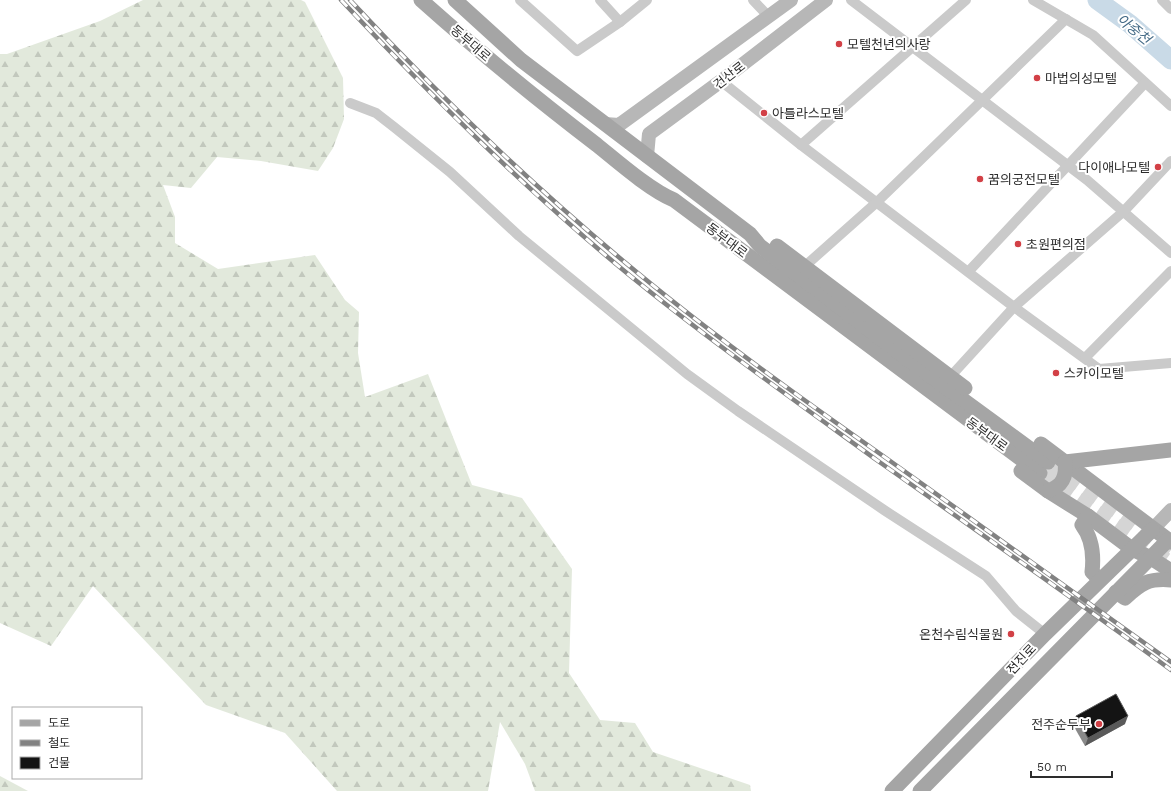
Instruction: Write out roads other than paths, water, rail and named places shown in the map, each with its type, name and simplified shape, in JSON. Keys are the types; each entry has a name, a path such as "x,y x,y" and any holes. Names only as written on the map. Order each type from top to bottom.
{"main road":[{"name":"동부대로","path":"422,0 474,47 540,101 663,196 674,200 1044,468 910,361 760,246 750,234 521,60 455,0"},
{"path":"663,196 670,207 1048,491 1088,516 1132,549 1151,558 1171,571"},
{"name":"동부대로","path":"750,234 765,238 805,266 950,377 1065,462 1152,530 1170,540"},
{"path":"1048,491 1056,488 1063,481 1066,473 1065,462 1171,450"},
{"path":"1088,516 1082,525 1089,535 1094,559 1092,572 1099,579"},
{"name":"전진로","path":"894,791 1099,579 1152,530"},
{"name":"전진로","path":"920,791 1116,592 1170,540"},
{"path":"1116,592 1125,598 1141,583 1159,579 1171,580"}],"street":[{"path":"520,0 577,51 620,22 647,0"},
{"path":"600,0 620,22"},
{"path":"754,0 769,17"},
{"name":"건산로","path":"605,124 620,125 791,0"},
{"name":"건산로","path":"647,156 649,134 721,81 826,0"},
{"path":"851,0 1068,165 1124,211 1171,253"},
{"path":"801,145 966,0"},
{"path":"1033,0 1093,35 1171,106"},
{"path":"1162,0 1171,9"},
{"path":"805,266 877,202 1066,19"},
{"path":"721,81 801,145 969,271 1014,308 1099,369 1171,363"},
{"path":"969,271 1145,83"},
{"path":"350,103 376,114 450,172 519,236 687,374 738,411 884,510 986,576 1016,611 1045,634"},
{"path":"950,377 1014,308 1124,211 1171,161"},
{"path":"1085,358 1171,271"},
{"path":"1152,530 1171,510"}],"waterway":[{"name":"아중천","path":"1097,0 1130,24 1171,60"}],"tunnel":[{"path":"1048,462 1171,550"},
{"path":"1040,473 1166,560"}],"railway":[{"path":"341,0 480,142 516,176 628,274 689,322 783,392 1171,670"},
{"path":"350,0 419,72 490,142 563,209 639,274 792,391 1171,662"}],"place":[{"name":"모텔천년의사랑","path":"839,44"},
{"name":"마법의성모텔","path":"1037,78"},
{"name":"아틀라스모텔","path":"764,113"},
{"name":"다이애나모텔","path":"1158,167"},
{"name":"꿈의궁전모텔","path":"980,179"},
{"name":"초원편의점","path":"1018,244"},
{"name":"스카이모텔","path":"1056,373"},
{"name":"온천수림식물원","path":"1011,634"},
{"name":"전주순두부","path":"1099,724"}]}
